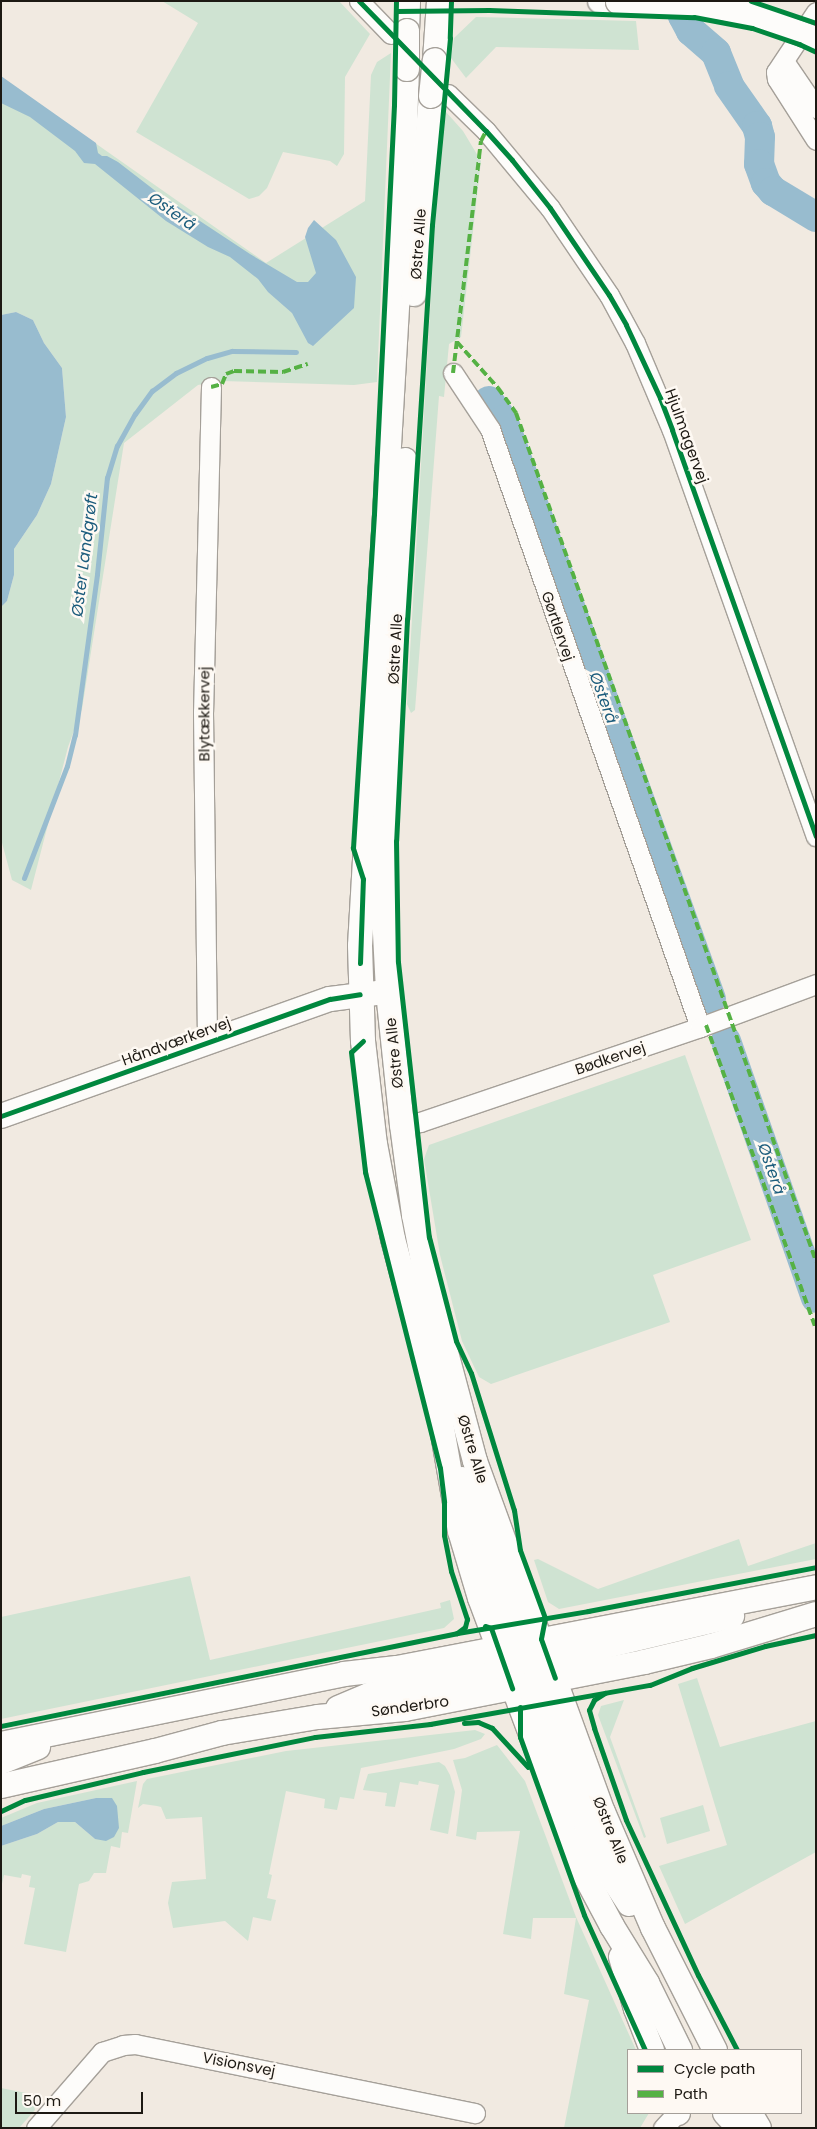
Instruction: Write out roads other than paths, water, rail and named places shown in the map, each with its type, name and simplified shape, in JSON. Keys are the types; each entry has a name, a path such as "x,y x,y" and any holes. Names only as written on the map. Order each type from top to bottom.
{"street":[{"path":"359,1 399,32"},
{"name":"Østre Alle","path":"408,1 399,32 406,69 400,248 362,887 360,994 370,1108 383,1193 439,1411 527,1663 606,1820 683,1990 713,2049"},
{"name":"Østre Alle","path":"439,1 435,60 440,95 410,344 385,829 383,895 388,992 402,1125 414,1215 426,1277 461,1410 492,1511 532,1617 527,1663 526,1722 580,1866 612,1926 647,1983 680,2049"},
{"path":"600,1 692,4 722,8 755,16 816,39"},
{"path":"816,12 776,72 777,79 816,140"},
{"path":"784,61 816,108"},
{"name":"Hjulmagervej","path":"440,95 486,131 550,208 609,295 635,343 672,430 816,836"},
{"name":"Gørtlervej","path":"453,373 490,429 700,1027"},
{"name":"Blytækkervej","path":"211,386 203,712 207,1026 212,1041"},
{"name":"Bødkervej","path":"402,1125 420,1122 700,1027 816,984"},
{"name":"Håndværkervej","path":"1,1116 330,999 388,992"},
{"name":"Sønderbro","path":"1,1786 155,1752 222,1733 318,1717 405,1709 527,1663 816,1587"},
{"name":"Sønderbro","path":"1,1744 344,1674 397,1668 672,1656 816,1614"},
{"path":"1,1762 83,1728"},
{"path":"612,1926 636,2009 652,2049"},
{"name":"Visionsvej","path":"36,2128 102,2052 123,2044 135,2044 475,2113"},
{"path":"664,2128 676,2114"},
{"path":"711,2114 720,2128"},
{"path":"726,2114 739,2128"},
{"path":"751,2114 759,2128"}],"water":[{"path":"1,76 96,143 98,153 102,156 107,156 118,162 162,196 250,254 297,282 308,282 316,273 305,237 308,228 314,220 336,240 356,277 354,308 313,346 308,343 292,313 268,292 258,279 230,257 208,247 166,221 95,164 84,163 75,151 30,117 1,103"},
{"path":"16,312 33,320 44,343 62,368 66,417 51,484 37,515 14,549 14,575 7,601 1,607 1,315"},
{"path":"96,1798 112,1798 117,1806 119,1828 114,1837 106,1841 95,1839 75,1822 58,1822 37,1834 1,1846 1,1826 44,1809"}],"waterway":[{"path":"681,1 683,16 691,31 716,53 729,86 757,126 760,137 759,164 766,183 773,191 816,217"},
{"name":"Øster Landgrøft","path":"24,878 67,766 75,735 97,574 107,478 117,446 135,414 152,391 176,373 207,358 232,351 296,352"},
{"name":"Østerå","path":"489,401 503,420 711,999"},
{"name":"Østerå","path":"726,1041 816,1298"}]}
